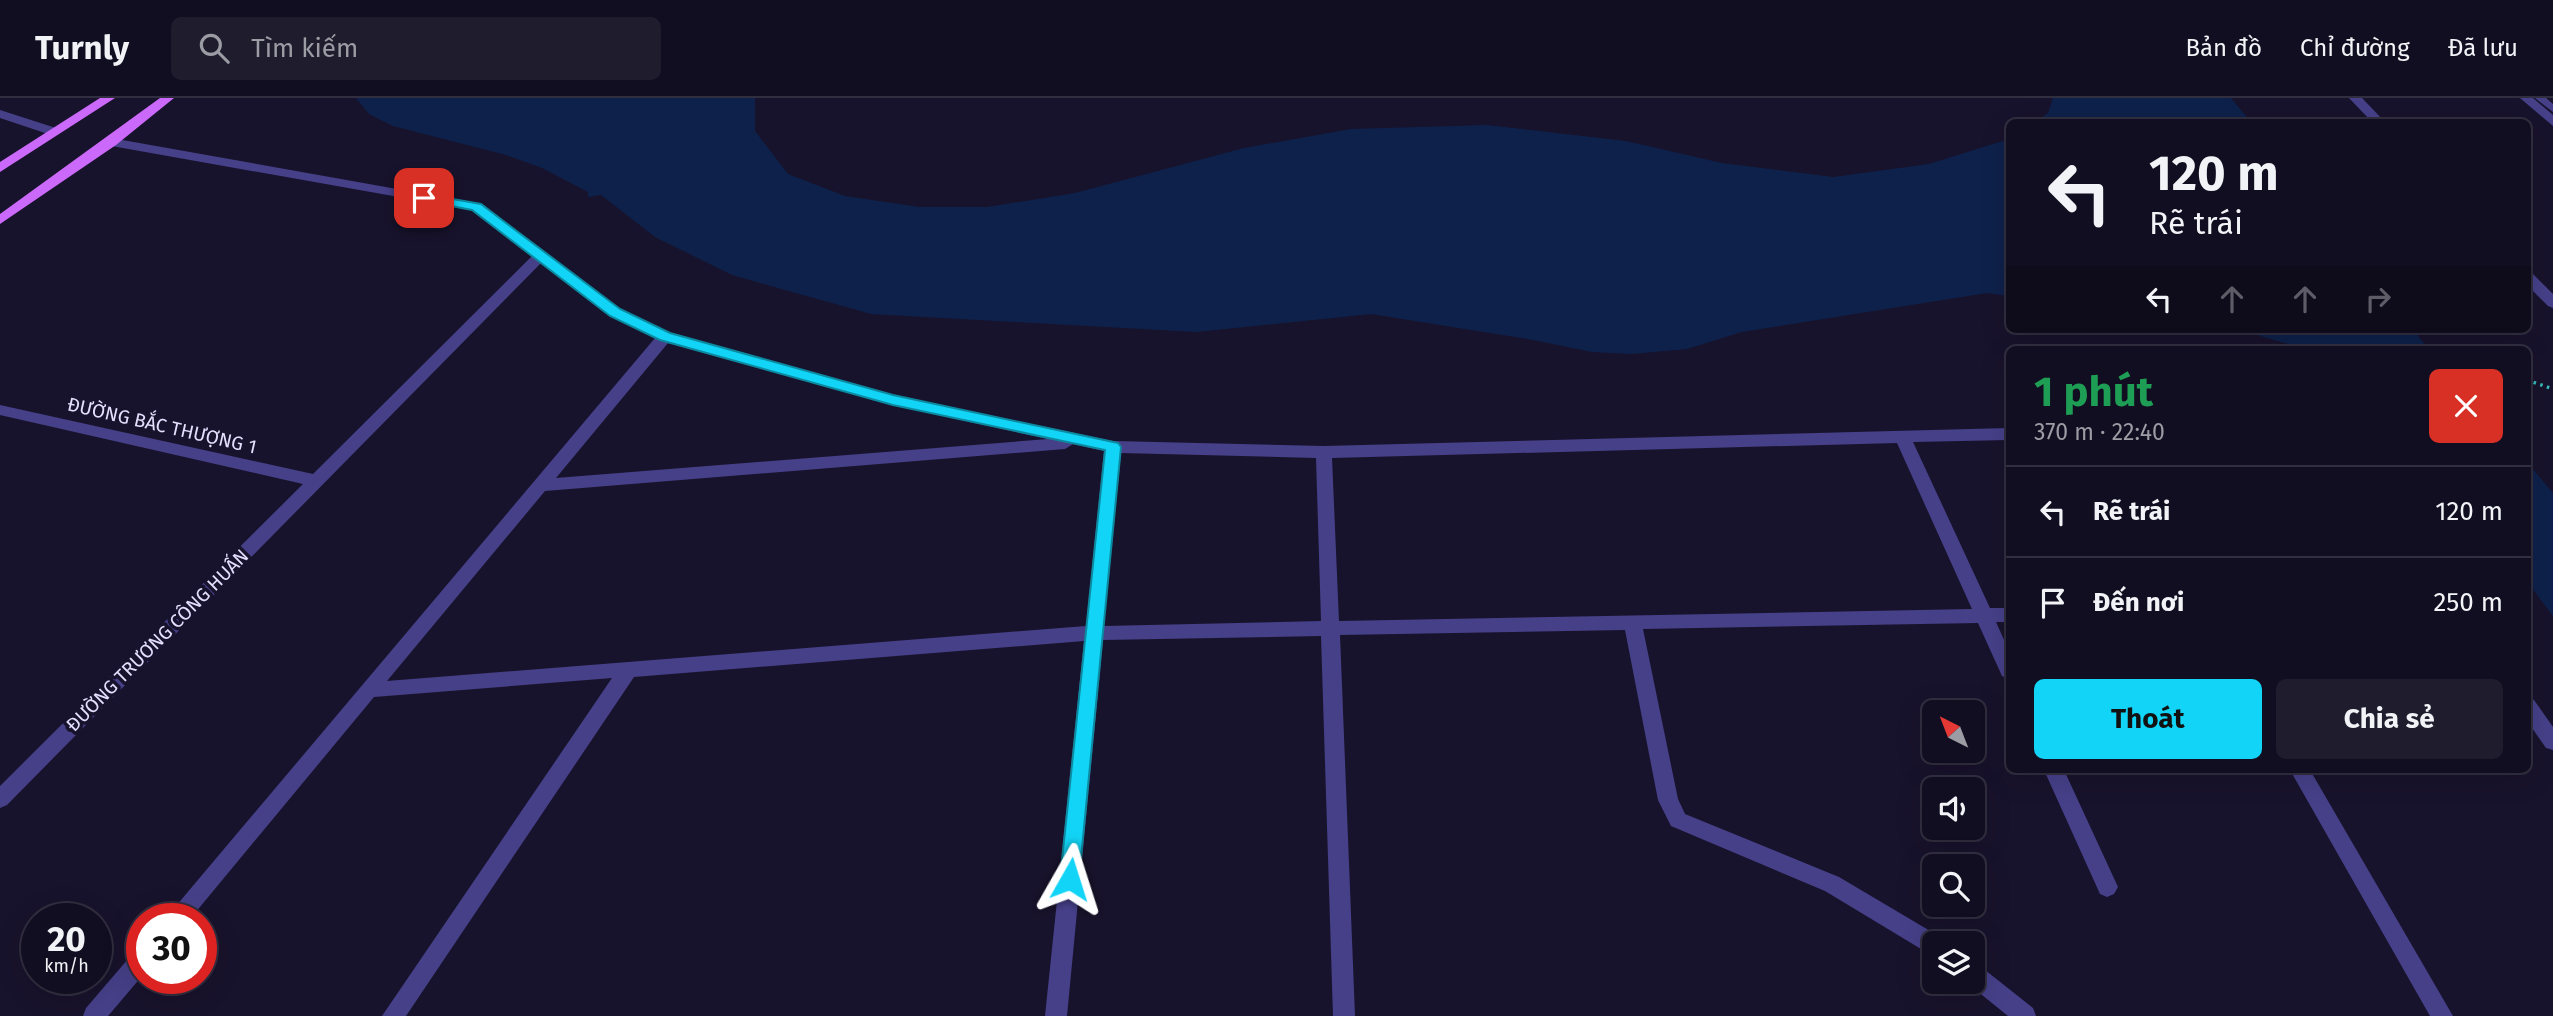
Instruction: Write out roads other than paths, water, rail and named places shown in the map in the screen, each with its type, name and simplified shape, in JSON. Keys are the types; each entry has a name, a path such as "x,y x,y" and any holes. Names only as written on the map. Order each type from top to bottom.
{"main road":[{"path":"0,168 109,98"},
{"path":"0,220 111,142 168,98"}],"street":[{"path":"2355,98 2376,119"},
{"path":"2526,98 2551,116"},
{"path":"0,114 54,132"},
{"path":"111,142 476,207 538,257 615,313 665,337 893,400 1113,447 1324,452 2006,434"},
{"name":"ĐƯỜNG TRƯƠNG CÔNG HUẤN","path":"0,799 538,257"},
{"path":"2531,280 2553,303"},
{"path":"189,903 665,337"},
{"name":"ĐƯỜNG BẮC THƯỢNG 1","path":"0,410 314,481"},
{"path":"1903,437 2006,664"},
{"path":"541,485 1086,441"},
{"path":"1056,1016 1113,447"},
{"path":"1324,452 1345,1016"},
{"path":"368,690 1095,633 2006,615"},
{"path":"1633,623 1668,800 1678,820 1832,884 1922,938"},
{"path":"393,1016 629,669"},
{"path":"2531,712 2553,742"},
{"path":"2055,773 2107,887"},
{"path":"2302,773 2442,1016"},
{"path":"94,1016 126,978"},
{"path":"1985,984 2025,1016"}],"lane":[{"path":"2540,98 2551,116"}],"water":[{"path":"356,98 755,98 755,131 788,174 845,196 919,207 987,207 1075,193 1244,148 1351,129 1487,125 1626,141 1722,163 1833,177 1929,164 2006,140 2006,296 1987,293 1742,332 1687,349 1632,354 1592,352 1371,314 1196,332 871,314 732,275 655,237 601,195 588,197 588,192 542,168 506,155 393,126 369,114"},
{"path":"2053,98 2231,98 2248,119 2039,119 2048,113"},
{"path":"2250,333 2416,333 2426,346 2295,346"},
{"path":"2531,467 2553,493 2553,616 2531,587"}]}
